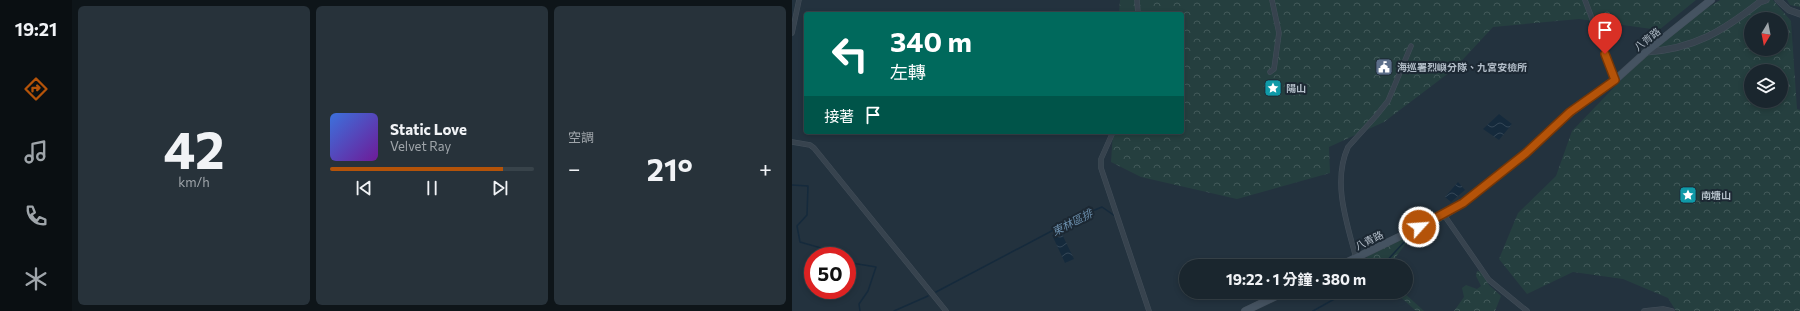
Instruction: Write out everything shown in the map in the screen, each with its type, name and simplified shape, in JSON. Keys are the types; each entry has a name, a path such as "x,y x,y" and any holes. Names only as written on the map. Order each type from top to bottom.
{"main road":[{"name":"八青路","path":"1356,258 1444,215 1468,199 1526,153 1570,112 1615,80 1646,52 1711,0"},
{"path":"1245,311 1270,299"}],"street":[{"path":"792,34 799,0"},
{"path":"1138,0 1138,12"},
{"path":"1270,72 1274,68 1279,33 1272,0"},
{"path":"1585,0 1615,80"},
{"path":"1646,52 1661,51 1691,45 1722,30 1760,2 1766,0"},
{"path":"1778,0 1789,10 1800,14"},
{"path":"1356,258 1343,210 1341,186 1346,153 1388,101 1411,46"},
{"path":"1112,134 1101,159 1101,168 1149,311"},
{"path":"792,142 810,145 814,148 946,311"},
{"path":"1444,215 1488,280 1527,311"},
{"path":"1644,311 1663,309 1672,311"}],"green space":[{"path":"1120,0 1696,0 1659,30 1579,19 1493,27 1454,69 1384,122 1329,147 1330,173 1237,199 1141,177 1111,162 1113,134 1184,134 1184,12 1119,12"},
{"path":"1720,0 1773,0 1783,12 1744,12 1744,56 1788,56 1788,18 1791,21 1797,109 1800,110 1800,311 1676,311 1668,298 1623,279 1573,272 1527,294 1499,259 1518,213 1556,176 1572,131 1626,75 1685,22"},
{"path":"1787,0 1800,0 1800,7 1790,5"},
{"path":"1441,220 1442,221 1407,242 1394,259 1369,259 1366,257"},
{"path":"1477,271 1481,272 1489,285 1501,296 1495,311 1454,311 1464,297 1462,288 1466,285 1477,289 1481,286 1476,276"},
{"path":"1403,299 1411,299 1424,311 1416,311"}],"water":[{"path":"1499,114 1512,124 1499,140 1483,129"},
{"path":"1458,182 1465,190 1451,202 1445,197"},
{"path":"1061,232 1074,259 1065,263 1052,235"}],"waterway":[{"name":"東林區排","path":"792,185 808,186 807,215 797,226 800,242 818,247"},
{"name":"東林區排","path":"936,292 1080,216 1102,207 1115,216"},
{"path":"1388,259 1414,233"},
{"name":"東林區排","path":"856,264 876,267 868,291 859,304 860,311"},
{"name":"東林區排","path":"894,311 928,296"},
{"path":"1313,311 1334,299"}],"place":[{"name":"海巡署烈嶼分隊、九宮安檢所","path":"1384,67"},
{"name":"陽山","path":"1273,88"},
{"name":"南塘山","path":"1688,195"}],"route":[{"path":"1419,227 1444,215 1463,203 1526,153 1570,112 1615,80 1605,54"}]}
